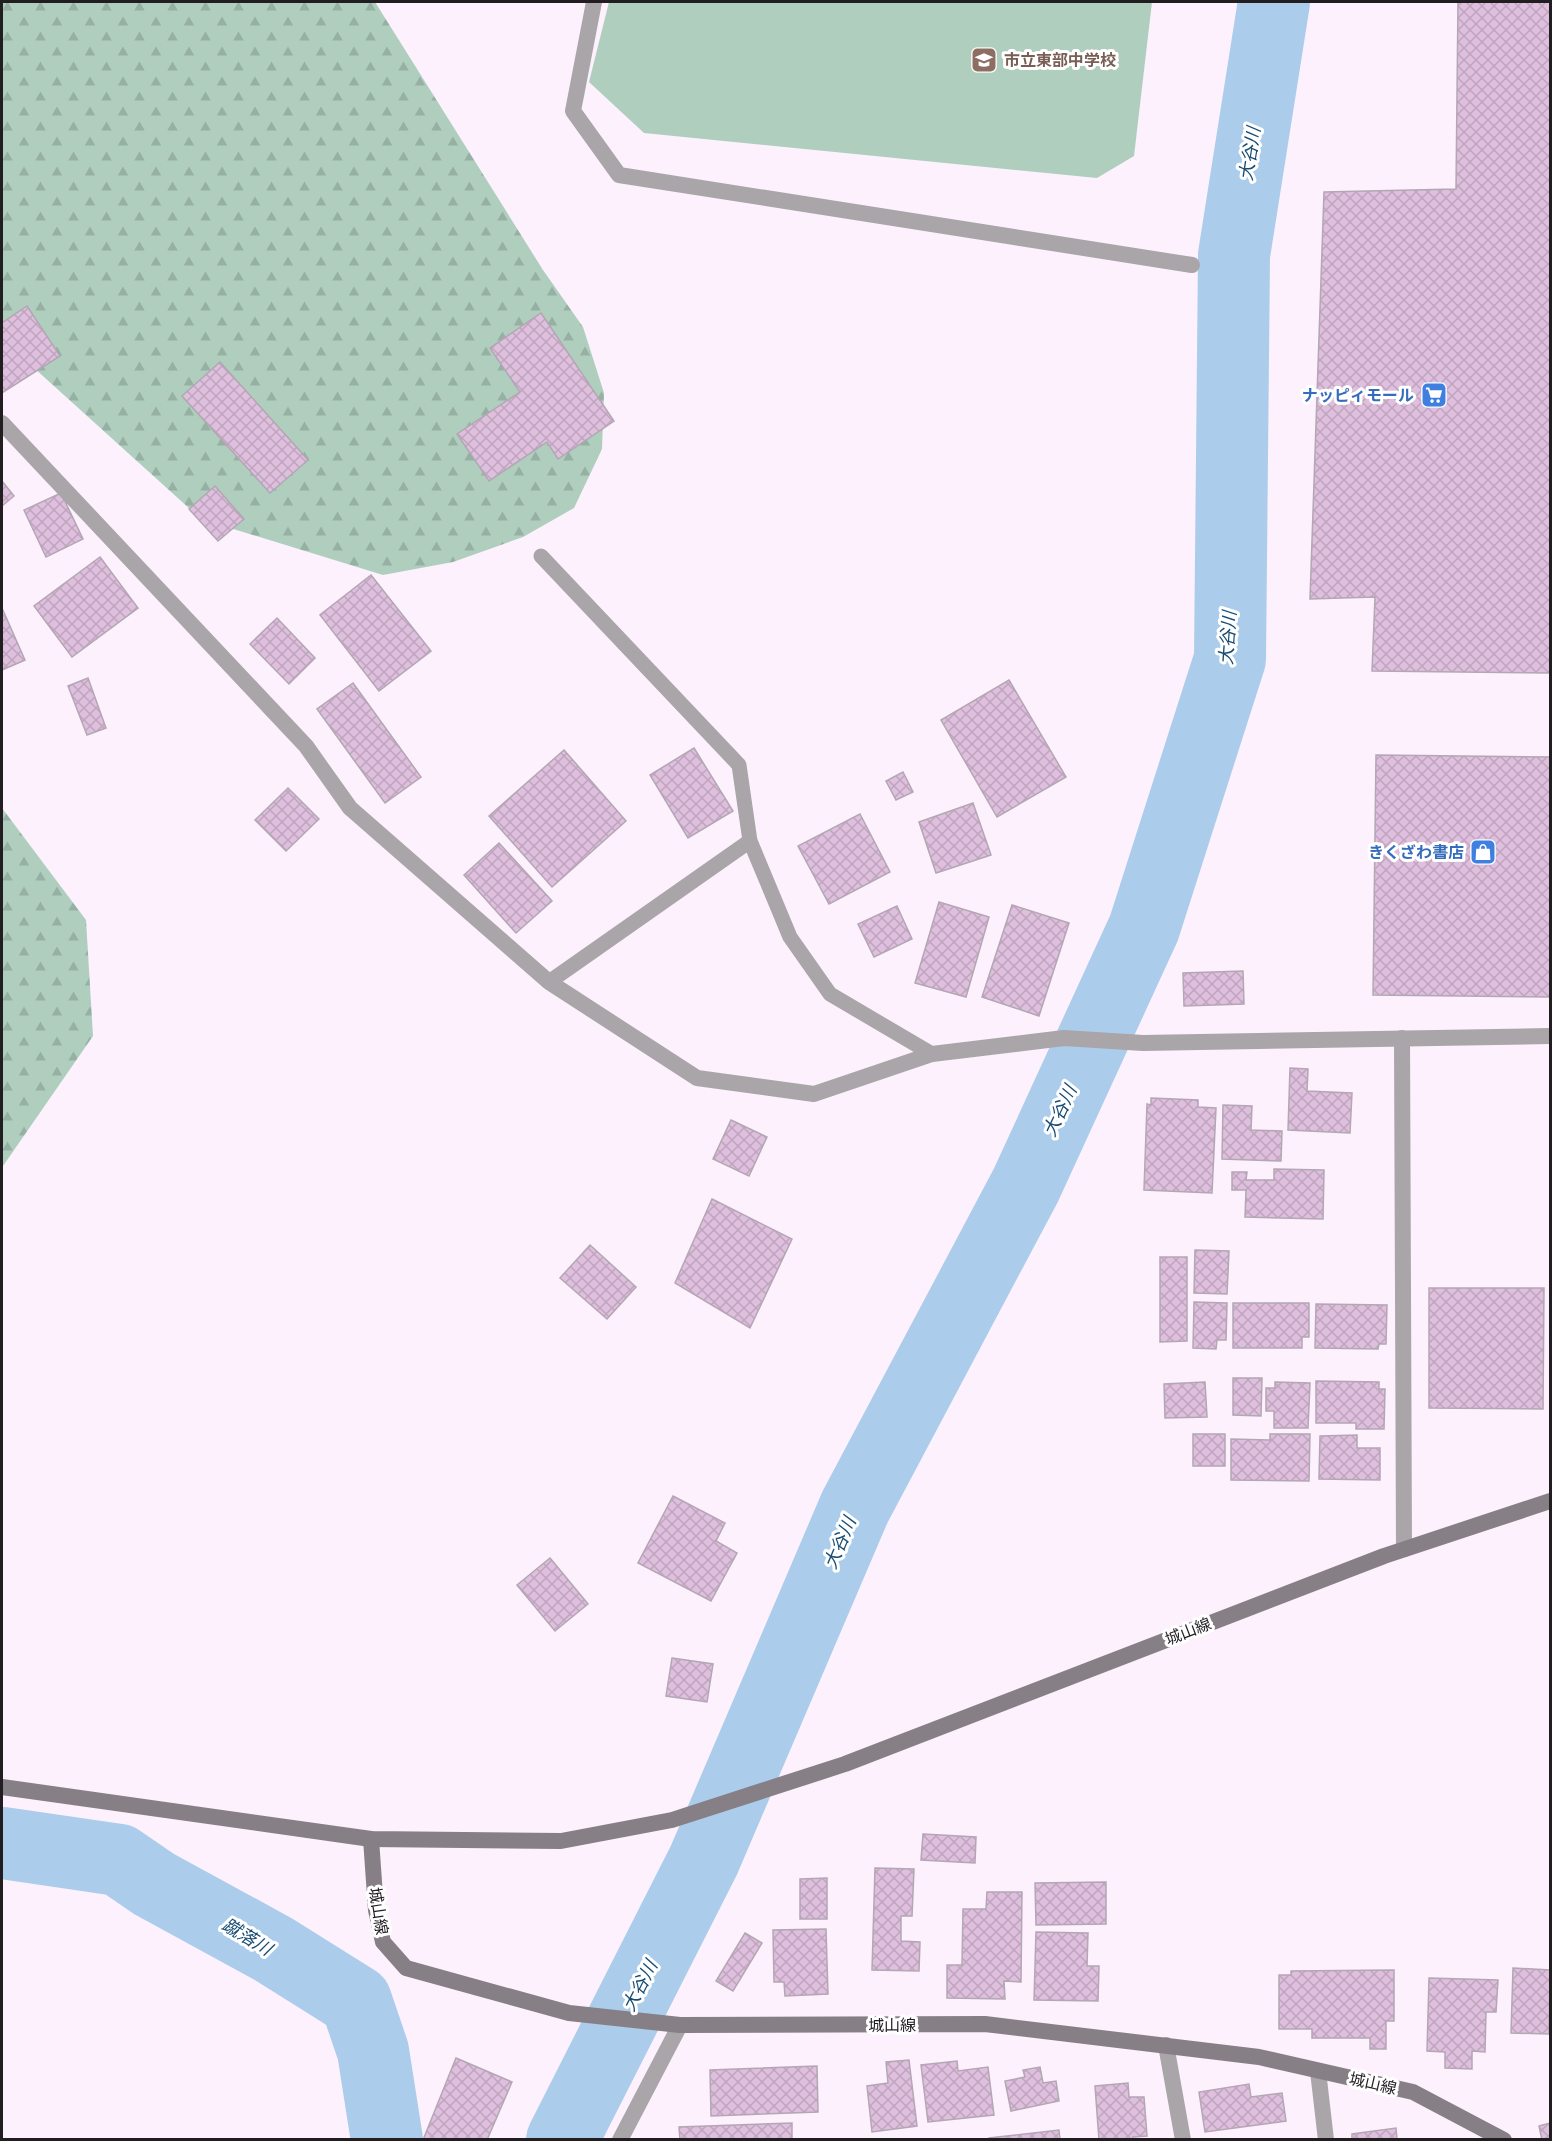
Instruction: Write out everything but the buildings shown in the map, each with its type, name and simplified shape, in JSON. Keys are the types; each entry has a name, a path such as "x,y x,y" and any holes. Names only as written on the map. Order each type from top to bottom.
{"main road":[{"name":"城山線","path":"2,1787 371,1839 561,1841 687,1815 845,1764 1404,1549 1551,1502"},
{"name":"城山線","path":"371,1839 376,1910 383,1942 406,1968 569,2013 680,2025 985,2024 1259,2057 1413,2092 1504,2139"}],"street":[{"path":"594,2 573,111 619,175 1192,265"},
{"path":"2,423 306,746 350,808 549,982 698,1078 814,1094 932,1054 1064,1038 1143,1043 1551,1036"},
{"path":"1402,1038 1404,1549"},
{"path":"620,2139 680,2025"},
{"path":"1166,2045 1183,2139"},
{"path":"1318,2070 1326,2139"}],"lane":[{"path":"541,556 739,765 750,841 790,937 830,994 932,1054"},
{"path":"549,982 750,841"}],"green space":[{"path":"2,2 375,2 543,270 583,327 604,393 602,449 574,508 523,537 453,562 383,575 201,519 2,339"},
{"name":"市立東部中学校","path":"609,2 1152,2 1134,156 1097,178 644,133 589,82"},
{"path":"2,808 86,920 93,1036 3,1166"}],"waterway":[{"name":"大谷川","path":"562,2140 704,1860 855,1507 1026,1185 1144,928 1230,659 1234,255 1274,2"},
{"name":"蹴落川","path":"2,1843 119,1860 154,1884 273,1949 356,2001 373,2051 387,2140"}],"place":[{"name":"市立東部中学校","path":"984,60"},
{"name":"ナッピィモール","path":"1434,395"},
{"name":"きくざわ書店","path":"1483,852"}]}
